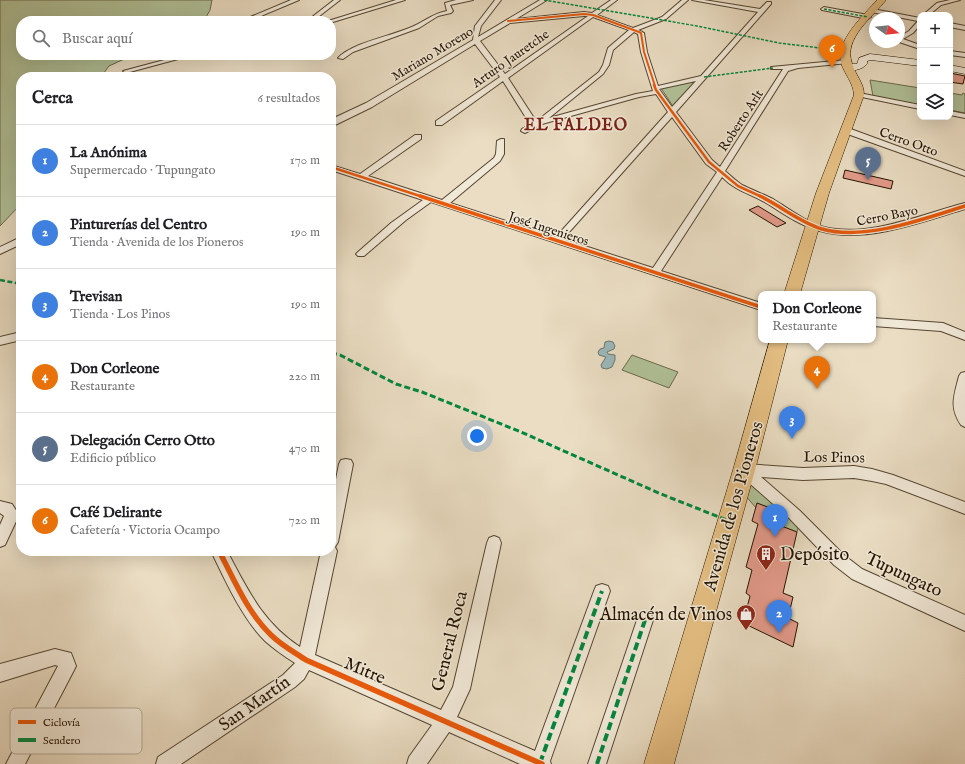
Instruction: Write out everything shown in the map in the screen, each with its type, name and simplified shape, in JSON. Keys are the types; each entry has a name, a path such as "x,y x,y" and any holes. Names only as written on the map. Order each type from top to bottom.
{"main road":[{"path":"872,12 882,0"},
{"path":"793,291 812,226 845,130 860,95 858,81 847,64 846,48 851,37 869,15"},
{"path":"847,64 859,67 863,64 862,60 870,57 917,63"},
{"path":"953,69 965,71"},
{"name":"Avenida de los Pioneros","path":"659,764 779,343"}],"street":[{"path":"256,16 296,0"},
{"path":"316,16 337,0"},
{"path":"336,20 402,0"},
{"path":"341,58 351,51 417,26 436,15 449,12 450,9 447,4 470,0"},
{"path":"498,0 478,26 475,36 476,41 504,77 530,119 540,123"},
{"name":"Mariano Moreno","path":"336,121 369,105 544,0"},
{"name":"Arturo Jauretche","path":"439,123 614,0"},
{"path":"540,123 601,73 606,65 610,49 635,30 664,18 685,0"},
{"path":"695,0 761,11"},
{"path":"930,12 939,4 957,0"},
{"path":"557,241 769,3"},
{"path":"824,9 869,14"},
{"path":"508,21 518,22 584,14 593,15 635,30"},
{"path":"905,19 917,21"},
{"path":"905,36 911,32 917,25"},
{"path":"953,26 965,28"},
{"name":"Cerro Bayo","path":"635,30 641,33 644,52 657,90 709,162 738,186 764,198 812,226 840,232 877,230 917,221 965,206"},
{"path":"905,44 917,47"},
{"path":"953,53 965,55"},
{"path":"146,60 126,68 126,71 170,60"},
{"path":"773,68 847,64"},
{"name":"Roberto Arlt","path":"655,273 721,173 786,70 797,66"},
{"path":"525,131 540,123 704,77"},
{"path":"860,95 917,106"},
{"path":"526,113 561,118"},
{"path":"953,114 965,116"},
{"name":"Cerro Otto","path":"845,130 965,174"},
{"path":"361,177 418,137"},
{"path":"443,204 497,159 500,154 501,141"},
{"name":"José Ingenieros","path":"336,169 758,306"},
{"path":"361,254 393,224 416,207 430,199"},
{"path":"0,251 16,243"},
{"path":"876,322 965,327"},
{"path":"943,327 965,336"},
{"path":"0,341 16,337"},
{"path":"965,376 958,405 962,418 965,422"},
{"path":"336,516 346,464"},
{"name":"Los Pinos","path":"744,470 803,474 854,472 872,475 888,479 965,508"},
{"name":"Tupungato","path":"744,470 794,514 839,560 857,574 965,623"},
{"path":"0,540 12,515 4,508"},
{"name":"General Roca","path":"416,764 446,720 461,689 494,542"},
{"name":"Mitre","path":"222,556 262,625 282,645 306,660 446,720 541,764"},
{"name":"San Martín","path":"165,764 289,681 298,672 306,660 314,632 328,556"},
{"path":"541,764 602,591"},
{"path":"597,764 645,620"},
{"path":"0,673 54,657 65,659 67,666 45,708"},
{"path":"15,764 20,754"}],"green space":[{"path":"0,0 212,0 210,10 207,16 16,16 16,60 122,60 109,66 104,72 16,72 16,209 0,226"},
{"path":"699,80 674,108 661,88"},
{"path":"870,80 917,88 917,104 873,96"},
{"path":"953,94 965,94 965,113 953,111"},
{"path":"632,355 678,372 669,388 622,370"},
{"path":"750,483 799,525 797,532 771,522 775,510 757,503 756,508 744,494"}],"water":[{"path":"605,342 613,342 615,346 614,349 607,352 608,354 615,355 615,360 612,367 607,369 602,368 601,365 606,357 599,355 598,352 600,349 604,348"}],"building":[{"path":"953,74 965,76 963,84 953,82"},
{"path":"845,170 893,181 891,189 843,178"},
{"path":"758,206 786,223 777,227 749,210"},
{"path":"757,503 775,510 771,522 797,532 783,593 793,597 788,618 798,623 793,647 743,623 750,596 746,593 752,570 746,567 758,524 752,521"}],"marked path":[{"path":"544,0 697,26 779,43 845,51"},
{"path":"824,9 868,17"},
{"path":"704,77 773,68"},
{"path":"0,280 16,283"},
{"path":"336,354 396,384 422,392 521,432 661,494 729,521"},
{"path":"540,763 602,591"},
{"path":"597,764 645,620"}],"cycle path":[{"path":"508,21 584,14 593,15 641,33 644,52 656,90 709,162 738,186 764,198 806,223 822,229 840,232 877,230 917,221 965,206"},
{"path":"336,169 758,306"},
{"path":"222,556 247,603 260,623 271,635 290,650 306,660 542,764"}],"place":[{"name":"Café Delirante","path":"832,68"},
{"name":"Delegación Cerro Otto","path":"868,180"},
{"name":"Don Corleone","path":"817,389"},
{"name":"Trevisan","path":"792,439"},
{"name":"La Anónima","path":"775,537"},
{"name":"Depósito","path":"766,571"},
{"name":"Almacén de Vinos","path":"746,631"},
{"name":"Pinturerías del Centro","path":"779,633"}],"district":[{"name":"EL FALDEO","path":"576,124"}]}
